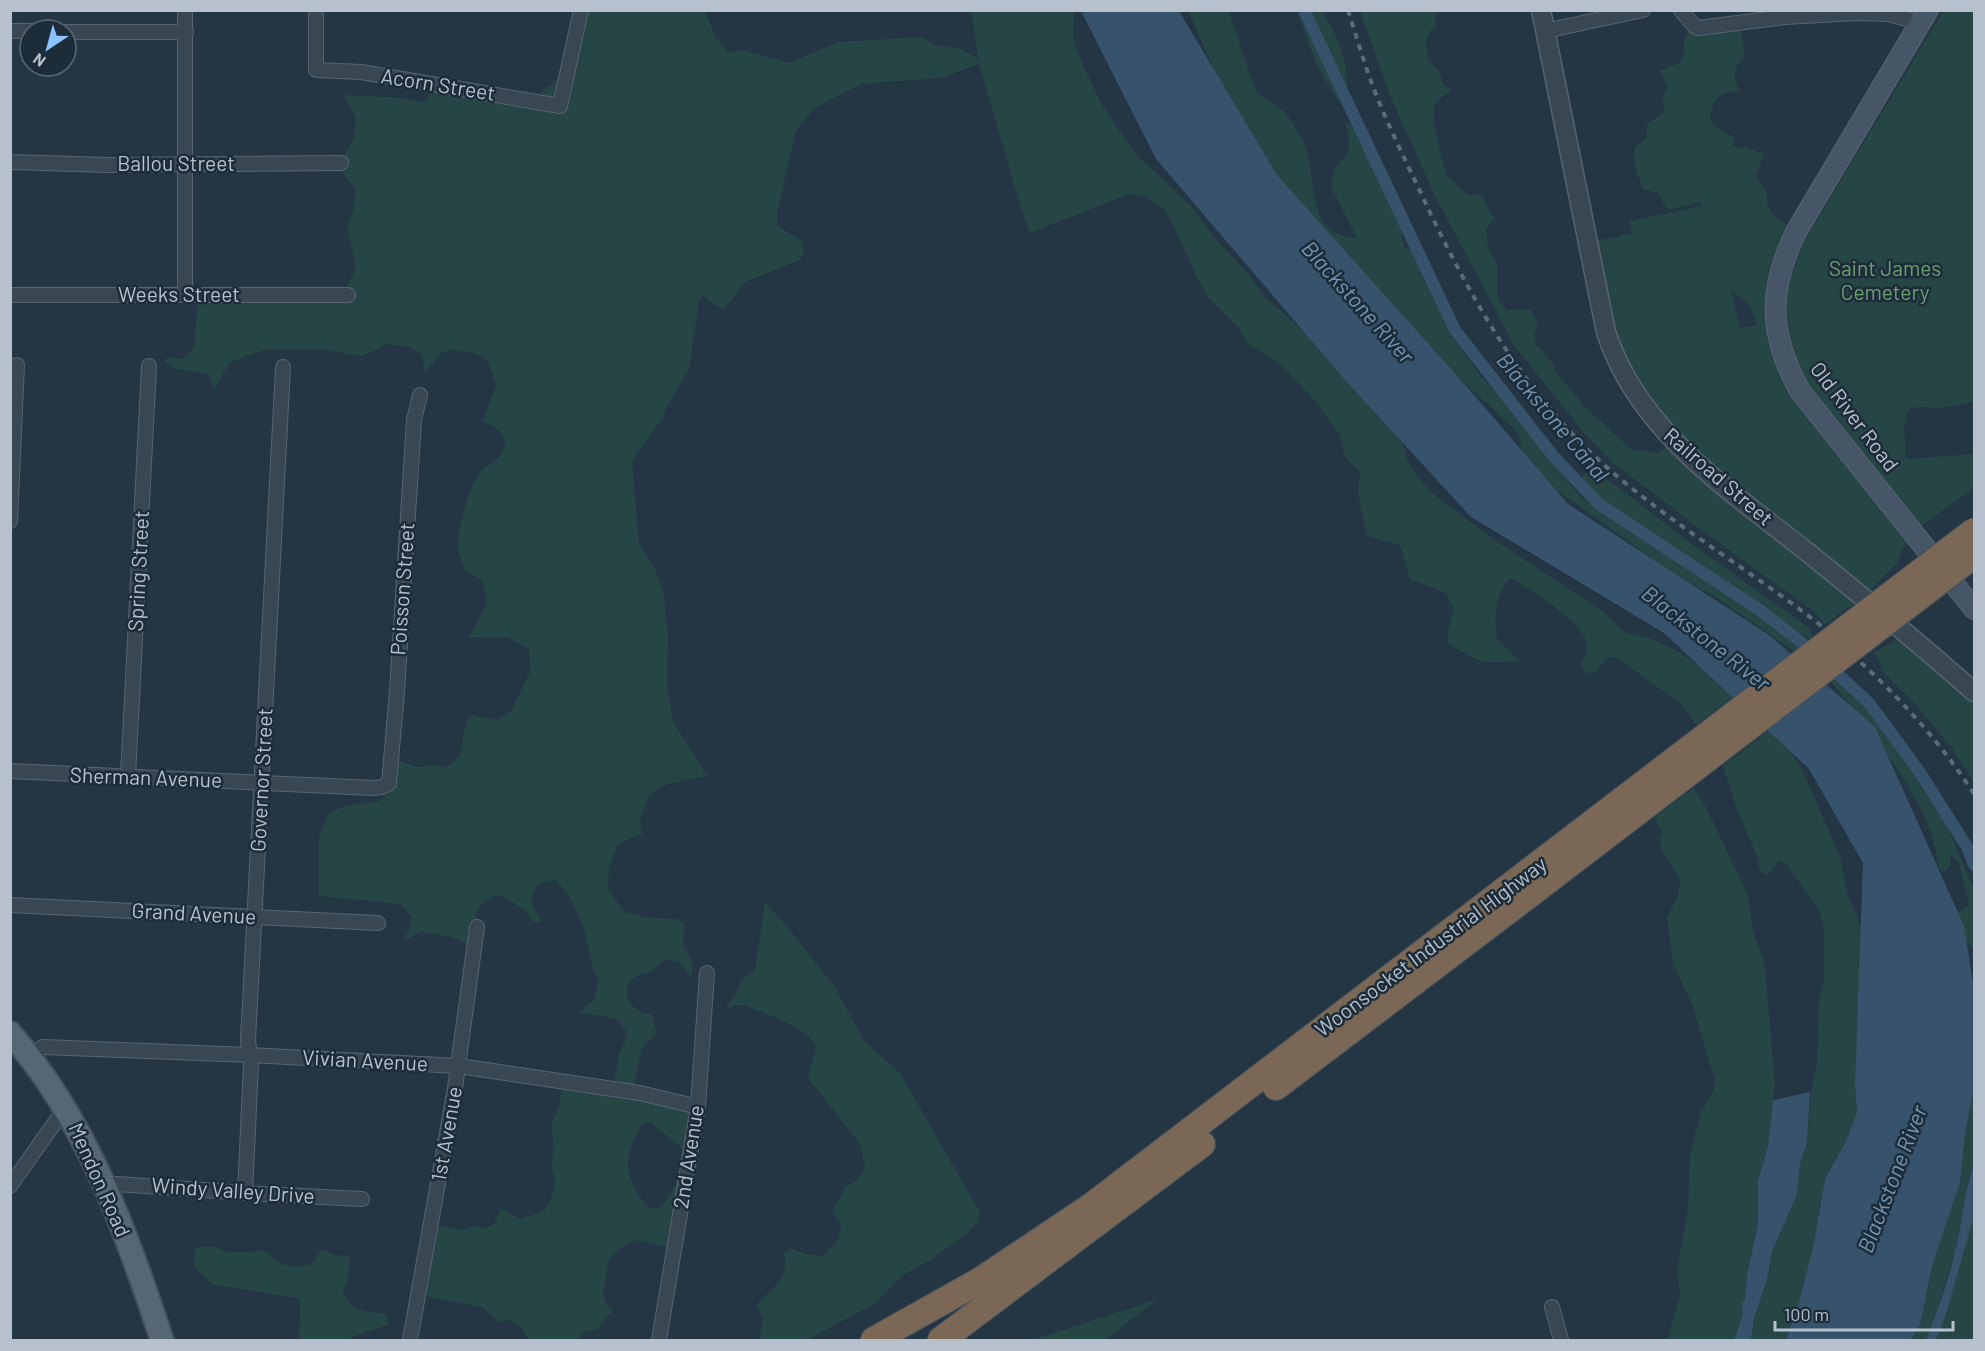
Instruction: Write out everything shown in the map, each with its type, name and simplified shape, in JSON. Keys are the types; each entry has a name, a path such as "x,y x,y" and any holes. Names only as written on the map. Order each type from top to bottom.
{"highway":[{"name":"Woonsocket Industrial Highway","path":"941,1341 1026,1278 1974,531"},
{"name":"Woonsocket Industrial Highway","path":"874,1341 981,1280 1081,1213 1974,555"}],"main road":[{"name":"Old River Road","path":"1923,19 1797,230 1787,251 1778,278 1777,329 1783,354 1800,392 1974,609"},
{"name":"Mendon Road","path":"10,1033 30,1056 67,1109 86,1143 105,1185 162,1341"}],"street":[{"path":"185,10 185,295"},
{"name":"Acorn Street","path":"316,10 316,70 361,72 560,106 581,10"},
{"name":"Railroad Street","path":"1541,10 1606,332 1617,363 1633,392 1674,442 1705,470 1861,596 1974,692"},
{"path":"1545,31 1643,10"},
{"path":"1682,10 1698,28 1785,17 1856,13 1888,14 1908,19 1923,19"},
{"path":"78,32 186,32"},
{"name":"Ballou Street","path":"10,162 186,165 340,163"},
{"name":"Weeks Street","path":"10,295 348,295"},
{"path":"10,521 17,365"},
{"name":"Spring Street","path":"128,776 149,366"},
{"name":"Governor Street","path":"245,1193 250,1055 248,1040 283,367"},
{"name":"Poisson Street","path":"389,783 414,420 420,395"},
{"name":"Sherman Avenue","path":"10,771 372,788 382,788 389,783"},
{"name":"Grand Avenue","path":"10,906 378,923"},
{"name":"1st Avenue","path":"410,1341 459,1066 477,927"},
{"name":"2nd Avenue","path":"658,1341 698,1107 707,973"},
{"name":"Vivian Avenue","path":"30,1056 43,1047 459,1066 640,1093 698,1107"},
{"path":"10,1186 67,1109"},
{"name":"Windy Valley Drive","path":"105,1185 362,1198"},
{"path":"1552,1307 1561,1341"}],"green space":[{"name":"Saint James Cemetery","path":"1431,10 1437,13 1435,18 1437,27 1430,31 1426,41 1428,60 1438,70 1444,85 1453,90 1434,106 1434,124 1446,175 1468,195 1483,195 1490,213 1495,217 1486,230 1488,248 1497,263 1499,301 1507,310 1530,310 1538,322 1534,334 1536,345 1553,363 1556,372 1584,406 1631,449 1657,453 1675,442 1620,355 1595,241 1632,234 1629,221 1703,206 1699,202 1667,210 1658,193 1643,189 1637,173 1635,147 1646,138 1647,124 1663,113 1662,99 1667,87 1660,70 1680,63 1685,50 1683,39 1698,20 1705,24 1741,27 1745,57 1735,69 1740,92 1727,92 1718,98 1710,120 1721,131 1735,137 1732,144 1738,149 1746,146 1759,153 1762,151 1764,154 1756,176 1767,193 1769,207 1776,217 1799,234 1784,280 1786,329 1789,327 1790,280 1806,237 1943,11 1974,11 1974,402 1940,408 1916,407 1908,410 1904,427 1906,459 1974,454 1974,488 1917,529 1902,550 1897,564 1869,591 1825,625 1816,613 1613,463 1583,432 1514,345 1435,196 1390,96 1360,11","holes":["1731,290 1749,304 1757,325 1740,328"]},
{"path":"580,11 705,11 716,38 729,53 744,50 789,63 838,42 922,37 935,45 962,49 978,59 972,11 1074,11 1073,38 1078,54 1100,101 1139,157 1193,208 1213,236 1248,273 1264,296 1318,343 1400,430 1407,459 1417,476 1431,492 1496,541 1601,610 1626,633 1649,638 1676,650 1738,693 1696,725 1681,704 1616,657 1609,657 1593,674 1584,672 1581,664 1587,644 1582,633 1565,615 1510,578 1501,592 1497,607 1497,639 1520,661 1497,663 1482,661 1447,643 1454,610 1446,593 1410,579 1400,545 1367,536 1358,494 1360,472 1345,457 1339,434 1316,402 1278,362 1247,343 1239,328 1208,297 1164,209 1145,196 1129,194 1030,233 979,64 941,78 862,84 815,108 796,131 777,213 778,226 802,241 804,252 800,260 745,282 724,309 713,304 704,295 699,300 689,370 664,412 664,416 632,461 639,543 655,569 664,595 668,638 667,682 673,721 707,776 668,784 649,795 640,821 642,835 636,835 617,846 609,869 608,889 624,912 649,918 676,919 684,923 683,944 693,965 691,977 678,962 664,960 649,973 636,976 628,985 627,990 629,1002 636,1009 652,1015 657,1033 642,1048 634,1085 694,1100 678,1249 636,1240 618,1250 609,1259 603,1295 607,1305 614,1311 598,1329 586,1331 577,1340 528,1340 523,1329 509,1320 499,1322 482,1307 424,1296 437,1225 462,1230 478,1226 484,1228 494,1224 501,1209 520,1219 544,1211 550,1201 556,1180 551,1170 554,1144 551,1126 560,1102 563,1077 614,1083 619,1053 625,1042 626,1031 615,1018 578,1013 594,1000 598,979 593,970 581,921 571,899 555,880 538,884 531,896 534,908 542,921 539,923 532,921 527,912 505,897 494,896 483,903 476,913 479,933 477,948 451,937 421,932 407,939 405,937 410,927 411,916 400,904 320,896 319,894 319,837 328,813 345,806 379,801 389,793 394,781 397,760 417,767 437,765 445,768 460,756 466,721 472,715 497,720 511,711 530,672 529,649 508,638 469,637 487,603 482,580 465,571 458,549 461,521 471,489 479,474 499,456 504,447 502,434 483,421 496,385 488,361 475,353 450,350 441,353 425,372 422,355 409,347 384,344 361,356 327,350 273,349 261,351 230,362 214,390 209,375 176,369 164,361 168,357 182,359 194,348 198,296 341,298 356,268 347,226 353,211 356,189 338,167 354,138 356,117 343,95 394,97 427,103 429,88 533,99 570,69","holes":["651,1123 682,1148 679,1173 674,1187 660,1207 649,1208 634,1188 628,1168 631,1147 636,1136 643,1124"]},
{"path":"1188,11 1229,11 1255,89 1287,115 1302,139 1307,152 1315,200 1320,214 1327,226 1339,234 1357,238 1331,187 1334,170 1348,152 1349,136 1345,121 1368,142 1400,218 1404,248 1419,250 1420,268 1451,335 1482,378 1510,406 1545,455 1582,498 1652,546 1710,580 1811,652 1801,656 1714,596 1685,582 1537,476 1524,457 1518,434 1511,426 1424,345 1331,264 1225,107 1211,63"},
{"path":"1297,11 1321,11 1335,35 1345,63 1347,81 1339,103 1316,64"},
{"path":"1584,473 1602,475 1691,543 1808,627 1817,644 1693,560 1657,540 1593,495 1581,479"},
{"path":"1905,634 1974,687 1974,782 1953,750 1916,705 1882,671 1879,659 1874,653"},
{"path":"1828,669 1866,704 1912,767 1924,792 1942,812 1974,890 1974,947 1963,943 1957,913 1968,907 1969,902 1958,861 1951,855 1950,867 1943,872 1939,868 1927,823 1908,786 1871,732 1831,682 1822,675"},
{"path":"1773,727 1801,767 1840,856 1847,893 1865,937 1855,1085 1857,1113 1846,1141 1825,1179 1814,1242 1800,1299 1786,1340 1751,1340 1754,1319 1767,1279 1772,1251 1797,1195 1800,1164 1807,1142 1811,1092 1817,1061 1819,1000 1824,979 1824,930 1820,912 1787,865 1779,861 1767,876 1759,869 1757,856 1737,810 1723,766"},
{"path":"1693,788 1704,803 1748,895 1753,930 1765,966 1775,1084 1768,1146 1758,1181 1758,1224 1747,1275 1745,1300 1742,1304 1743,1314 1734,1340 1667,1340 1680,1296 1677,1271 1688,1206 1690,1153 1700,1114 1713,1092 1715,1081 1692,1004 1673,964 1667,918 1678,895 1680,880 1662,851 1660,838 1663,831 1654,818"},
{"path":"765,902 835,987 864,1041 900,1073 980,1212 978,1222 970,1231 929,1261 903,1275 876,1303 807,1340 759,1340 763,1319 756,1305 782,1276 785,1269 784,1253 791,1248 806,1254 823,1256 838,1240 841,1224 832,1212 846,1186 857,1180 865,1168 860,1144 808,1078 816,1046 810,1038 783,1021 744,1005 725,1009 741,980 755,970"},
{"path":"1974,1088 1974,1165 1969,1179 1956,1247 1937,1313 1926,1340 1911,1340 1920,1325 1932,1266 1960,1182 1966,1128"},
{"path":"1974,1216 1974,1340 1936,1340 1947,1311"},
{"path":"196,1247 214,1247 229,1252 265,1251 282,1264 293,1266 309,1265 322,1249 334,1255 350,1256 349,1275 343,1293 355,1307 386,1314 388,1325 352,1337 350,1340 299,1340 300,1299 212,1284 195,1268 193,1259"},
{"path":"1158,1299 1105,1340 1032,1340"}],"water":[{"name":"Blackstone River","path":"1081,11 1179,11 1277,175 1468,388 1568,504 1769,635 1875,727 1964,926 1974,989 1974,1088 1966,1128 1960,1182 1932,1266 1920,1325 1911,1340 1786,1340 1800,1299 1814,1242 1825,1179 1846,1141 1857,1112 1855,1085 1863,863 1809,769 1664,633 1471,517 1346,381 1156,159"},
{"path":"1810,1092 1807,1142 1800,1164 1797,1195 1772,1251 1767,1279 1754,1319 1751,1340 1734,1340 1743,1314 1742,1303 1745,1300 1747,1275 1758,1224 1758,1181 1768,1146 1773,1100"},
{"path":"1974,1165 1974,1216 1947,1311 1936,1340 1926,1340 1950,1271"}],"waterway":[{"name":"Blackstone Canal","path":"1304,10 1455,330 1554,457 1599,504 1761,611 1814,652 1869,703 1919,771 1967,847 1974,865"}],"railway":[{"path":"1348,10 1378,99 1443,239 1482,312 1504,347 1553,413 1581,443 1636,491 1829,632 1890,690 1920,723 1974,794"}]}
